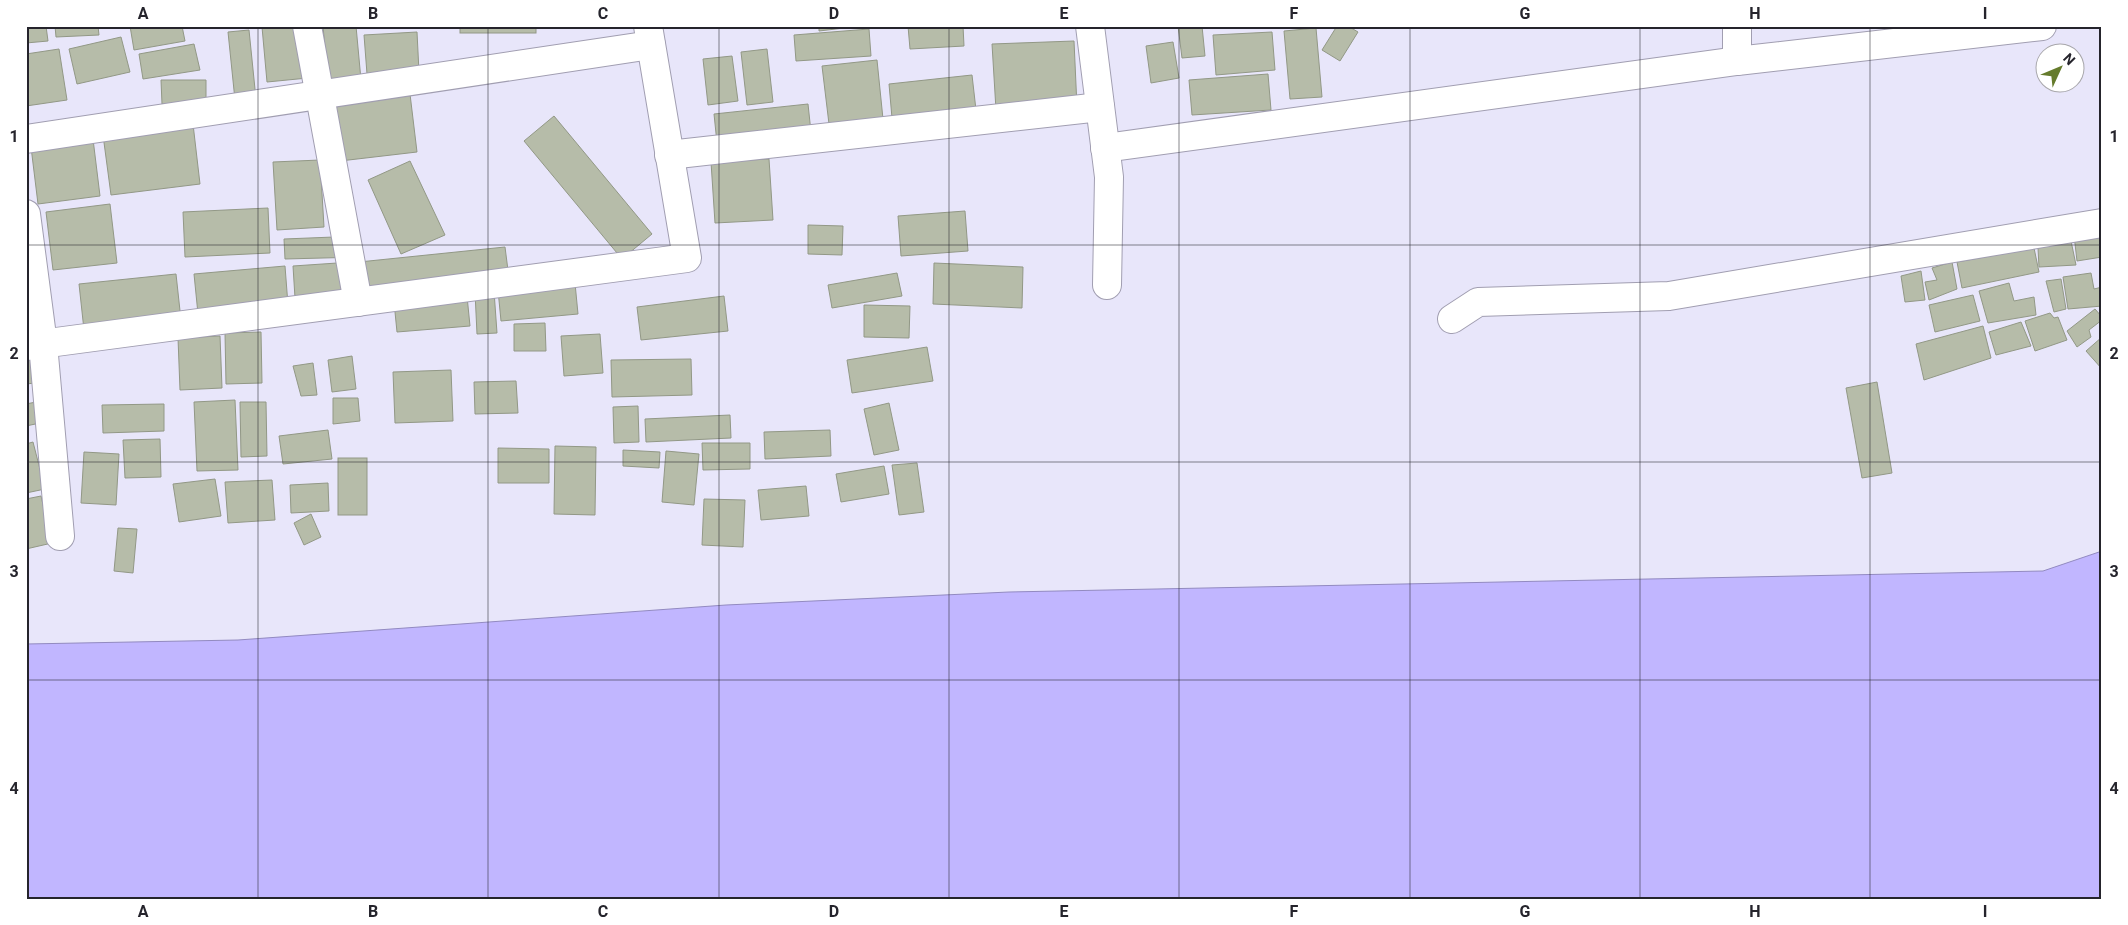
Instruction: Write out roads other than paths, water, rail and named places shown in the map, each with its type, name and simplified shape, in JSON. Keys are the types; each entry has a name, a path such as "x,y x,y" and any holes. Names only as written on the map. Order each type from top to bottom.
{"street":[{"path":"307,26 358,302"},
{"path":"1090,26 1109,177 1107,285"},
{"path":"1737,26 1738,61"},
{"path":"1105,148 1738,61 2042,26"},
{"path":"26,139 320,94 649,35 687,258 34,345"},
{"path":"669,155 1100,107"},
{"path":"26,214 34,345 60,536"},
{"path":"1452,319 1478,302 1669,296 2102,223"}]}
